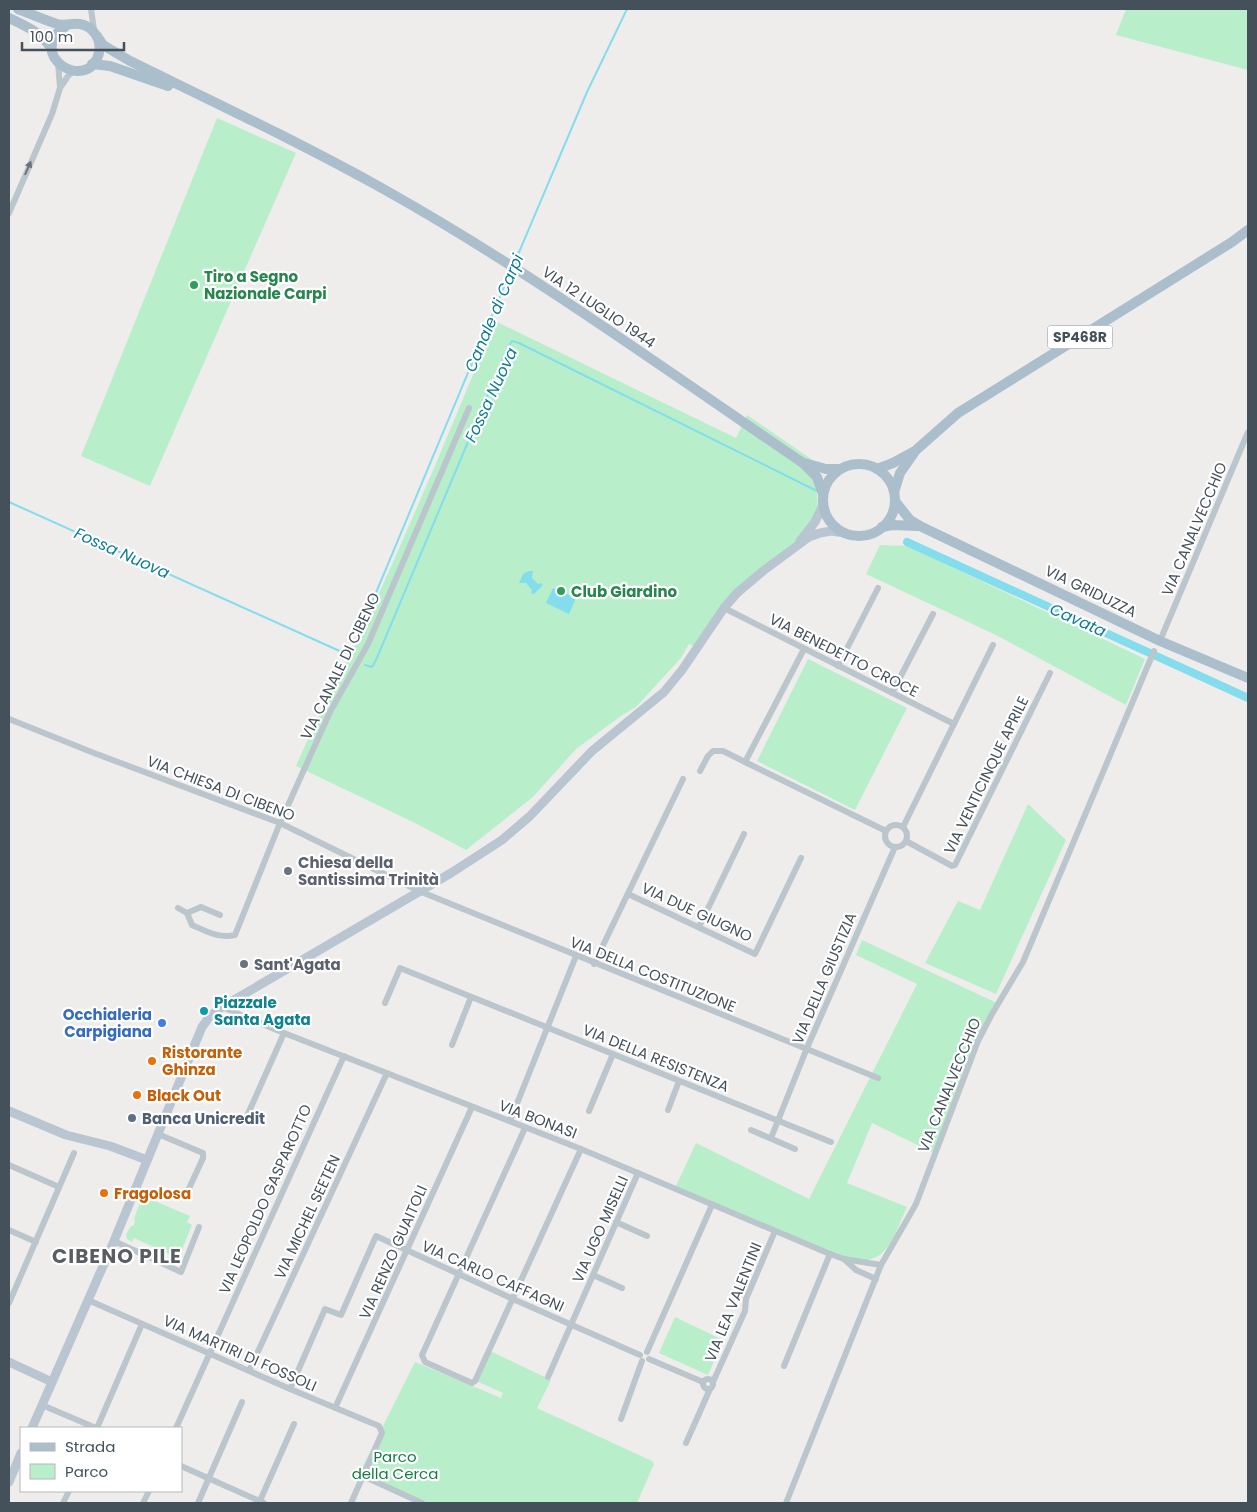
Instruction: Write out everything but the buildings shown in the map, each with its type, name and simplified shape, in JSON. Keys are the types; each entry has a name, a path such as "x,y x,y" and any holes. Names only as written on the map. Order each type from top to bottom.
{"main road":[{"path":"9,18 45,39 58,64 66,69 74,71 84,69 92,64 97,57 99,49 96,35 85,25 69,25 48,21 18,9"},
{"path":"52,50 55,36 69,25"},
{"name":"VIA 12 LUGLIO 1944","path":"96,35 103,45 130,61 388,192 506,262 803,463"},
{"name":"VIA 12 LUGLIO 1944","path":"92,64 110,66 214,102"},
{"name":"SP468R","path":"877,469 894,463 915,451 958,413 1224,247 1248,230"},
{"name":"SP468R","path":"882,527 889,520 893,511 894,497 900,473 915,451"},
{"path":"803,463 839,470"},
{"path":"803,463 817,478 823,494"},
{"path":"845,533 830,522 825,514 823,505 823,494 828,480 839,470 848,465 858,464 868,465 877,469 885,475 890,483 894,497"},
{"name":"VIA GRIDUZZA","path":"894,497 910,520 922,527 1160,640 1248,678"},
{"path":"796,546 815,522 823,505"},
{"name":"VIA GRIDUZZA","path":"882,527 892,525 922,527"},
{"path":"32,1427 114,1241 202,1027 210,1016 222,1007 478,857 502,840 530,816 592,751 664,692 682,670 724,608 737,593 796,546 820,533 831,531 854,536 874,533 882,527"},
{"path":"9,1111 66,1135 110,1146 147,1160"},
{"path":"9,1362 52,1382"},
{"path":"9,1482 20,1455"}],"street":[{"path":"69,25 83,19 91,9"},
{"path":"91,9 96,35"},
{"path":"58,64 60,88"},
{"path":"9,213 52,114 60,88 74,71"},
{"name":"VIA CANALE DI CIBENO","path":"187,912 192,925 216,936 226,937 235,935 280,823 330,712 368,644 469,408"},
{"name":"VIA CANALVECCHIO","path":"1162,636 1248,432"},
{"path":"838,666 878,588"},
{"name":"VIA BENEDETTO CROCE","path":"724,608 954,724"},
{"path":"892,693 933,614"},
{"path":"903,828 993,645"},
{"path":"745,762 804,649"},
{"name":"VIA CANALVECCHIO","path":"786,1503 882,1265 916,1204 978,1041 1022,962 1154,651"},
{"name":"VIA VENTICINQUE APRILE","path":"906,841 952,866 955,865 1050,673"},
{"name":"VIA CHIESA DI CIBENO","path":"9,719 280,823 419,892"},
{"path":"700,771 713,751 723,751 886,831"},
{"path":"594,964 683,779"},
{"path":"894,825 903,828 906,831 906,841 894,847 887,843 885,839 886,831 894,825"},
{"path":"699,927 744,834"},
{"name":"VIA DELLA GIUSTIZIA","path":"771,1138 807,1048 894,847"},
{"name":"VIA DUE GIUGNO","path":"628,894 755,954 801,858"},
{"name":"VIA DELLA COSTITUZIONE","path":"419,892 878,1078"},
{"path":"178,908 187,912 201,907 220,915"},
{"path":"510,1121 576,956"},
{"name":"VIA DELLA RESISTENZA","path":"385,1003 400,968 831,1142"},
{"path":"452,1045 471,996"},
{"name":"VIA BONASI","path":"222,1007 284,1034 387,1072 581,1149 830,1254 844,1259 882,1265"},
{"path":"247,1116 284,1034"},
{"path":"589,1110 613,1054"},
{"name":"VIA LEOPOLDO GASPAROTTO","path":"176,1427 344,1056"},
{"name":"VIA MICHEL SEETEN","path":"250,1371 387,1072"},
{"path":"668,1110 679,1081"},
{"name":"VIA RENZO GUAITOLI","path":"335,1408 472,1107"},
{"path":"525,1128 422,1355 425,1362 472,1383 475,1381 513,1300 581,1149"},
{"path":"750,1130 795,1149"},
{"path":"158,1134 203,1153 204,1158 186,1195"},
{"path":"10,1299 74,1153"},
{"path":"9,1165 60,1187"},
{"name":"VIA UGO MISELLI","path":"548,1377 638,1173"},
{"path":"648,1355 712,1205"},
{"path":"616,1222 647,1236"},
{"path":"114,1241 181,1272 199,1227"},
{"path":"9,1230 36,1242"},
{"name":"VIA LEA VALENTINI","path":"686,1444 745,1311 746,1299 775,1231"},
{"name":"VIA CARLO CAFFAGNI","path":"290,1389 325,1309 342,1316 376,1236 641,1358"},
{"path":"784,1366 830,1254"},
{"name":"VIA BONASI","path":"844,1259 856,1270 876,1280"},
{"path":"593,1275 622,1288"},
{"name":"VIA MARTIRI DI FOSSOLI","path":"88,1300 381,1428 382,1433 363,1476"},
{"path":"97,1427 142,1324"},
{"path":"620,1419 642,1352 703,1382 707,1379 711,1386"},
{"path":"198,1503 242,1402"},
{"path":"42,1404 95,1427"},
{"path":"182,1466 261,1503 294,1424"},
{"path":"351,1503 363,1476 422,1503"}],"green space":[{"path":"1126,9 1248,9 1248,70 1116,35"},
{"name":"Tiro a Segno Nazionale Carpi","path":"217,118 296,153 150,486 81,456"},
{"name":"Club Giardino","path":"495,321 736,438 747,415 814,461 818,506 813,519 818,535 752,583 734,599 700,649 689,644 681,658 636,707 576,749 533,797 466,850 415,823 296,766 386,577"},
{"path":"880,545 908,546 1145,659 1126,705 996,635 866,574"},
{"path":"808,659 907,708 855,810 757,761"},
{"path":"1028,804 1066,840 996,994 925,963 958,901 980,910"},
{"path":"862,940 997,1003 934,1153 872,1123 847,1183 907,1207 894,1236 883,1252 875,1258 854,1260 831,1253 675,1188 696,1143 809,1199 917,984 856,955"},
{"path":"143,1196 190,1216 187,1222 192,1225 181,1252 177,1252 173,1256 134,1238 132,1242 127,1239 126,1235 130,1227 134,1225 134,1218"},
{"path":"675,1317 723,1340 708,1375 659,1353"},
{"name":"Parco della Cerca","path":"490,1351 551,1380 537,1408 652,1461 654,1464 637,1503 420,1503 358,1476 415,1362 501,1398 503,1393 476,1381"}],"water":[{"path":"533,571 532,578 538,584 541,583 543,585 534,594 531,593 532,590 526,583 519,583 523,574"},
{"path":"553,588 576,598 569,614 546,603"}],"waterway":[{"name":"Canale di Carpi","path":"514,264 587,92 627,9"},
{"name":"Canale di Carpi","path":"365,619 511,270"},
{"name":"Fossa Nuova","path":"365,665 372,667 376,660 512,341 817,491"},
{"name":"Fossa Nuova","path":"9,502 344,653"},
{"name":"Cavata","path":"907,542 1248,698"}],"place":[{"name":"Tiro a Segno Nazionale Carpi","path":"194,285"},
{"name":"Club Giardino","path":"561,591"},
{"name":"Chiesa della Santissima Trinità","path":"288,871"},
{"name":"Sant'Agata","path":"244,964"},
{"name":"Piazzale Santa Agata","path":"204,1011"},
{"name":"Occhialeria Carpigiana","path":"162,1023"},
{"name":"Ristorante Ghinza","path":"152,1061"},
{"name":"Black Out","path":"137,1095"},
{"name":"Banca Unicredit","path":"132,1118"},
{"name":"Fragolosa","path":"104,1193"}],"district":[{"name":"CIBENO PILE","path":"117,1256"}]}
